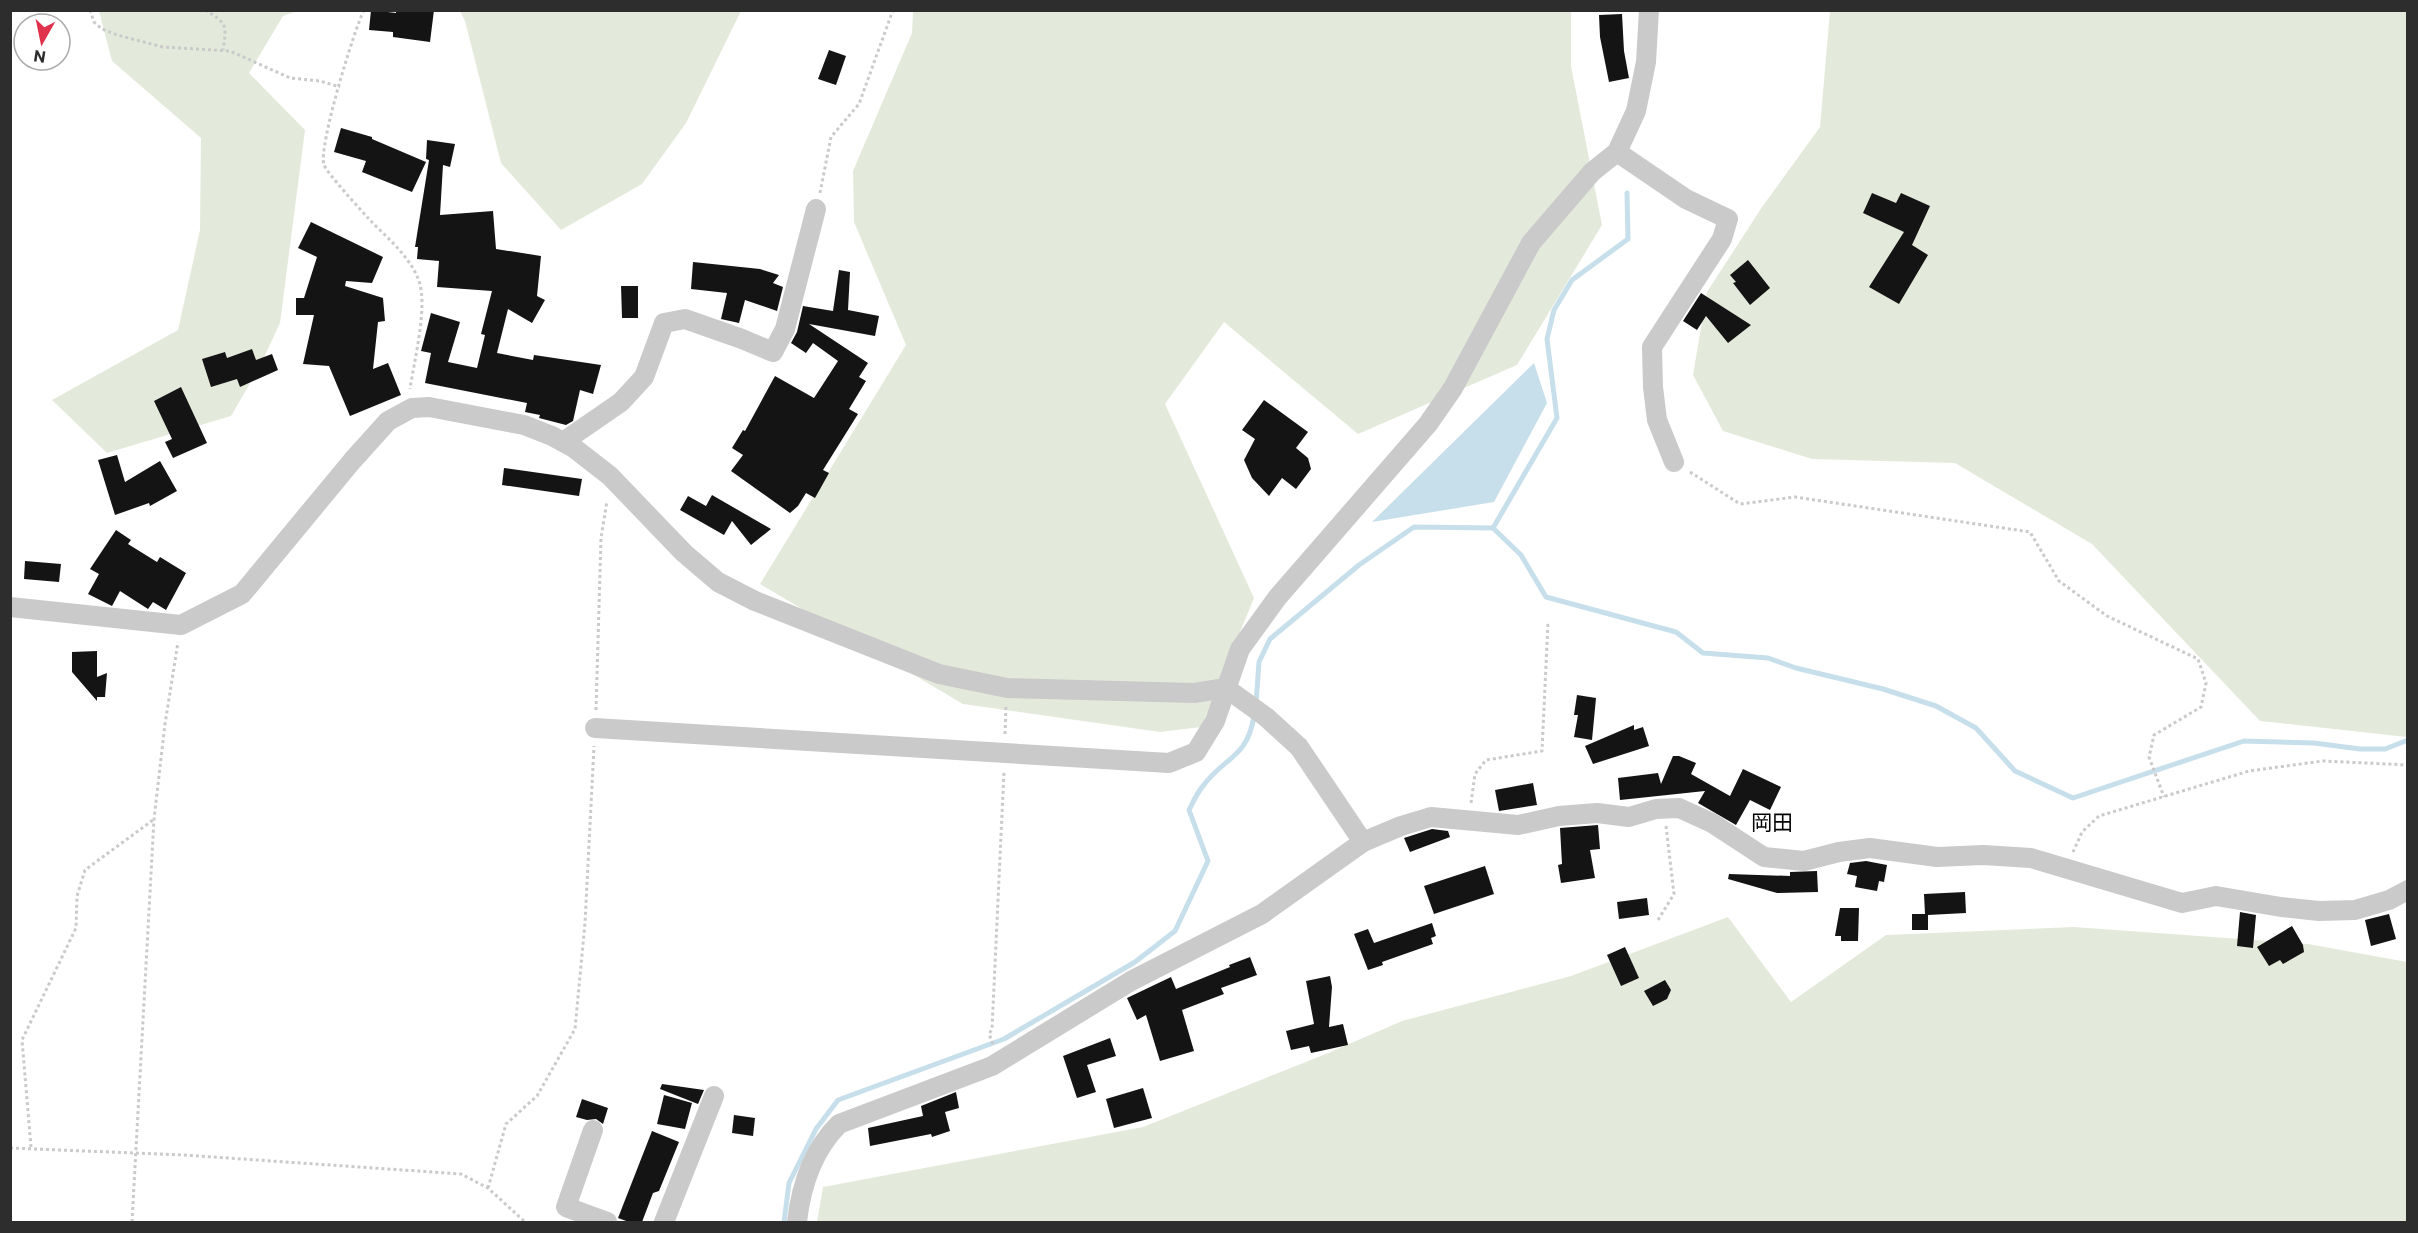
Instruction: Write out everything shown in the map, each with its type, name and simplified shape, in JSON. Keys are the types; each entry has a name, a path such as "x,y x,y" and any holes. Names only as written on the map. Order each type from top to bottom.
{"street":[{"path":"595,728 1169,763 1196,752 1215,720 1240,649 1277,598 1428,424 1453,388 1531,243 1592,171 1617,152 1636,111 1646,62 1649,10"},
{"path":"1617,152 1686,199 1728,219 1722,239 1652,347 1657,420 1674,462"},
{"path":"563,442 621,402 644,377 664,323 685,319 773,352 785,329 816,209"},
{"path":"10,608 181,625 242,594 388,421 406,411 429,407 513,423 563,442 574,448 618,484 684,552 718,582 746,596 939,674 1007,688 1194,693 1226,688 1266,717 1299,747 1363,842"},
{"path":"797,1222 800,1195 808,1172 827,1136 839,1124 992,1066 1131,981 1263,914 1363,842 1401,826 1431,817 1518,825 1559,816 1597,813 1629,817 1680,808 1712,823 1764,857 1804,861 1839,852 1870,848 1937,857 1983,855 2031,858 2182,903 2216,896 2300,909 2355,910 2389,900 2408,890"},
{"path":"664,1222 714,1096"},
{"path":"593,1130 566,1207 607,1222"}],"path":[{"path":"90,10 94,22 102,29 117,35 163,47 223,50 247,58 290,78 320,81 340,87"},
{"path":"205,10 223,22 226,30 223,50"},
{"path":"364,10 323,149 324,165 360,210 411,264 419,282 423,299 406,411"},
{"path":"816,209 831,138 859,104 893,10"},
{"path":"1674,462 1740,504 1795,497 2030,532 2059,581 2107,616 2198,659 2206,683 2201,707 2154,735 2150,757 2164,796"},
{"path":"488,1188 507,1124 537,1096 575,1029 585,922 595,728 601,538 607,501 618,484"},
{"path":"1470,819 1475,774 1486,760 1542,751 1548,622"},
{"path":"132,1222 154,819 165,724 181,625"},
{"path":"990,1038 1007,688"},
{"path":"2066,867 2082,832 2099,816 2164,796 2249,771 2312,762 2408,765"},
{"path":"1658,920 1674,894 1664,809"},
{"path":"31,1147 22,1040 76,928 77,896 85,870 154,819"},
{"path":"10,1148 135,1152 461,1174 488,1188 525,1222"}],"green space":[{"path":"99,11 297,11 283,16 249,73 305,130 280,323 260,366 231,416 107,453 52,400 178,330 200,230 201,138 112,61"},
{"path":"460,11 741,11 686,123 642,184 561,230 501,163 465,21"},
{"path":"913,11 1571,11 1571,66 1602,225 1517,365 1358,434 1224,322 1165,404 1254,598 1201,727 1160,732 963,704 760,584 906,345 854,222 853,171 912,33"},
{"path":"1830,11 2407,11 2407,737 2260,721 2092,544 1955,463 1812,459 1723,431 1693,375 1707,292 1762,207 1820,127"},
{"path":"1728,917 1791,1002 1886,935 2074,927 2308,944 2407,962 2407,1222 817,1222 823,1187 1143,1127 1402,1021 1571,976"}],"water":[{"path":"1534,363 1547,403 1494,502 1372,522"}],"building":[{"path":"371,10 396,13 396,10 434,10 430,42 393,37 393,32 369,30"},
{"path":"1622,14 1624,51 1629,78 1609,82 1600,37 1599,15"},
{"path":"829,50 846,56 836,85 818,79"},
{"path":"341,128 372,137 372,139 426,162 412,192 362,172 366,161 334,152"},
{"path":"427,140 455,144 450,167 443,165 440,215 493,211 496,249 541,256 537,296 545,300 532,323 508,309 497,353 533,360 534,355 601,365 593,394 580,390 573,421 566,425 525,412 527,403 425,383 431,353 421,351 431,313 460,322 448,362 477,368 485,335 481,334 492,291 437,287 439,261 417,259 418,247 415,247 429,160 426,159"},
{"path":"1872,193 1896,203 1901,193 1930,206 1912,245 1928,255 1899,304 1869,287 1904,232 1863,213"},
{"path":"311,222 383,257 372,283 346,281 345,286 383,298 385,321 378,322 373,369 388,363 401,395 350,416 329,366 303,364 314,315 296,315 296,298 304,298 317,257 298,248"},
{"path":"1748,260 1770,288 1750,305 1733,283 1736,282 1730,275"},
{"path":"693,262 760,269 779,275 773,283 783,287 777,311 745,300 739,323 721,319 727,293 691,289"},
{"path":"839,270 850,272 848,310 879,316 875,336 809,324 868,363 859,377 866,381 849,409 858,414 823,470 829,473 815,498 806,493 798,506 790,513 731,471 743,455 732,448 743,430 745,431 775,376 814,398 838,361 813,343 806,353 791,343 797,332 803,306 833,311"},
{"path":"621,286 638,286 638,318 622,318"},
{"path":"1701,293 1751,325 1728,343 1706,316 1697,330 1683,321"},
{"path":"252,349 256,360 272,354 278,370 240,387 237,379 211,387 202,359 225,352 227,358"},
{"path":"181,387 207,443 173,458 165,442 172,439 154,401"},
{"path":"1264,400 1308,432 1296,448 1308,458 1311,469 1296,489 1282,478 1269,496 1252,478 1244,460 1255,439 1242,430"},
{"path":"117,455 125,482 160,461 177,491 150,506 149,503 115,515 98,460"},
{"path":"504,468 582,479 579,496 502,485"},
{"path":"712,495 771,529 751,545 732,521 724,535 680,510 688,496 706,506"},
{"path":"116,530 131,540 128,544 157,562 160,557 186,573 166,610 153,602 148,609 120,591 112,606 88,594 99,574 90,569"},
{"path":"25,561 61,564 59,582 24,579"},
{"path":"97,651 97,677 107,673 105,697 97,697 97,701 72,672 72,652"},
{"path":"1577,695 1596,698 1592,740 1574,737 1578,715 1574,715"},
{"path":"1634,725 1634,730 1643,727 1649,746 1593,764 1585,746"},
{"path":"1673,756 1696,763 1691,774 1730,796 1743,769 1781,787 1770,810 1750,800 1736,825 1698,803 1705,791 1620,800 1618,778 1658,773 1661,784"},
{"path":"1533,783 1537,805 1499,811 1495,790"},
{"path":"1598,825 1600,849 1590,850 1595,878 1561,883 1558,865 1562,864 1560,828"},
{"path":"1432,829 1448,831 1450,837 1410,852 1404,838"},
{"path":"1866,861 1887,865 1884,882 1879,881 1877,891 1855,887 1857,876 1847,874 1850,863"},
{"path":"1485,866 1494,894 1434,914 1424,886"},
{"path":"1817,871 1818,892 1777,893 1728,879 1729,874 1790,876 1790,872"},
{"path":"1965,892 1966,913 1928,915 1928,930 1912,930 1912,914 1925,914 1924,894"},
{"path":"1647,898 1649,915 1619,919 1617,902"},
{"path":"1840,908 1859,908 1858,941 1841,941 1841,936 1835,936"},
{"path":"2240,912 2256,915 2253,948 2237,946"},
{"path":"2389,914 2396,939 2371,946 2365,920"},
{"path":"1432,923 1436,936 1431,938 1433,944 1382,962 1383,965 1368,970 1354,934 1368,929 1374,943"},
{"path":"2292,926 2303,945 2304,952 2283,964 2280,960 2269,966 2257,947"},
{"path":"1625,947 1639,978 1621,986 1607,955"},
{"path":"1250,957 1257,975 1221,988 1224,994 1182,1010 1194,1051 1160,1061 1146,1015 1137,1020 1127,998 1171,977 1176,989"},
{"path":"1330,976 1332,987 1329,1027 1343,1024 1348,1045 1311,1053 1309,1046 1291,1050 1286,1031 1314,1024 1306,981"},
{"path":"1665,980 1671,990 1667,999 1653,1006 1644,991"},
{"path":"1110,1038 1116,1056 1087,1065 1096,1092 1077,1098 1063,1056"},
{"path":"662,1084 704,1090 698,1104 660,1089"},
{"path":"1143,1088 1152,1118 1114,1128 1106,1099"},
{"path":"956,1092 959,1108 945,1112 950,1131 932,1137 931,1134 870,1146 868,1128 923,1116 921,1106"},
{"path":"664,1095 692,1103 685,1129 657,1124"},
{"path":"582,1099 608,1108 603,1124 596,1119 587,1120 576,1117"},
{"path":"734,1115 755,1118 753,1136 732,1133"},
{"path":"652,1131 679,1142 659,1191 653,1193 642,1222 629,1222 618,1218"}],"waterway":[{"path":"1493,528 1557,418 1547,339 1554,310 1572,280 1628,239 1627,193"},
{"path":"1256,704 1259,662 1270,639 1359,565 1414,527 1493,528 1521,555 1546,597 1676,632 1703,653 1768,658 1796,668 1883,689 1936,706 1976,728 2015,771 2073,798 2244,741 2314,743 2360,749 2385,749 2408,740"},
{"path":"784,1222 789,1183 816,1129 838,1100 1004,1039 1135,962 1175,931 1208,861 1189,810 1211,776 1241,749 1251,730 1254,716"}],"district":[{"name":"岡田","path":"1772,823"}]}
